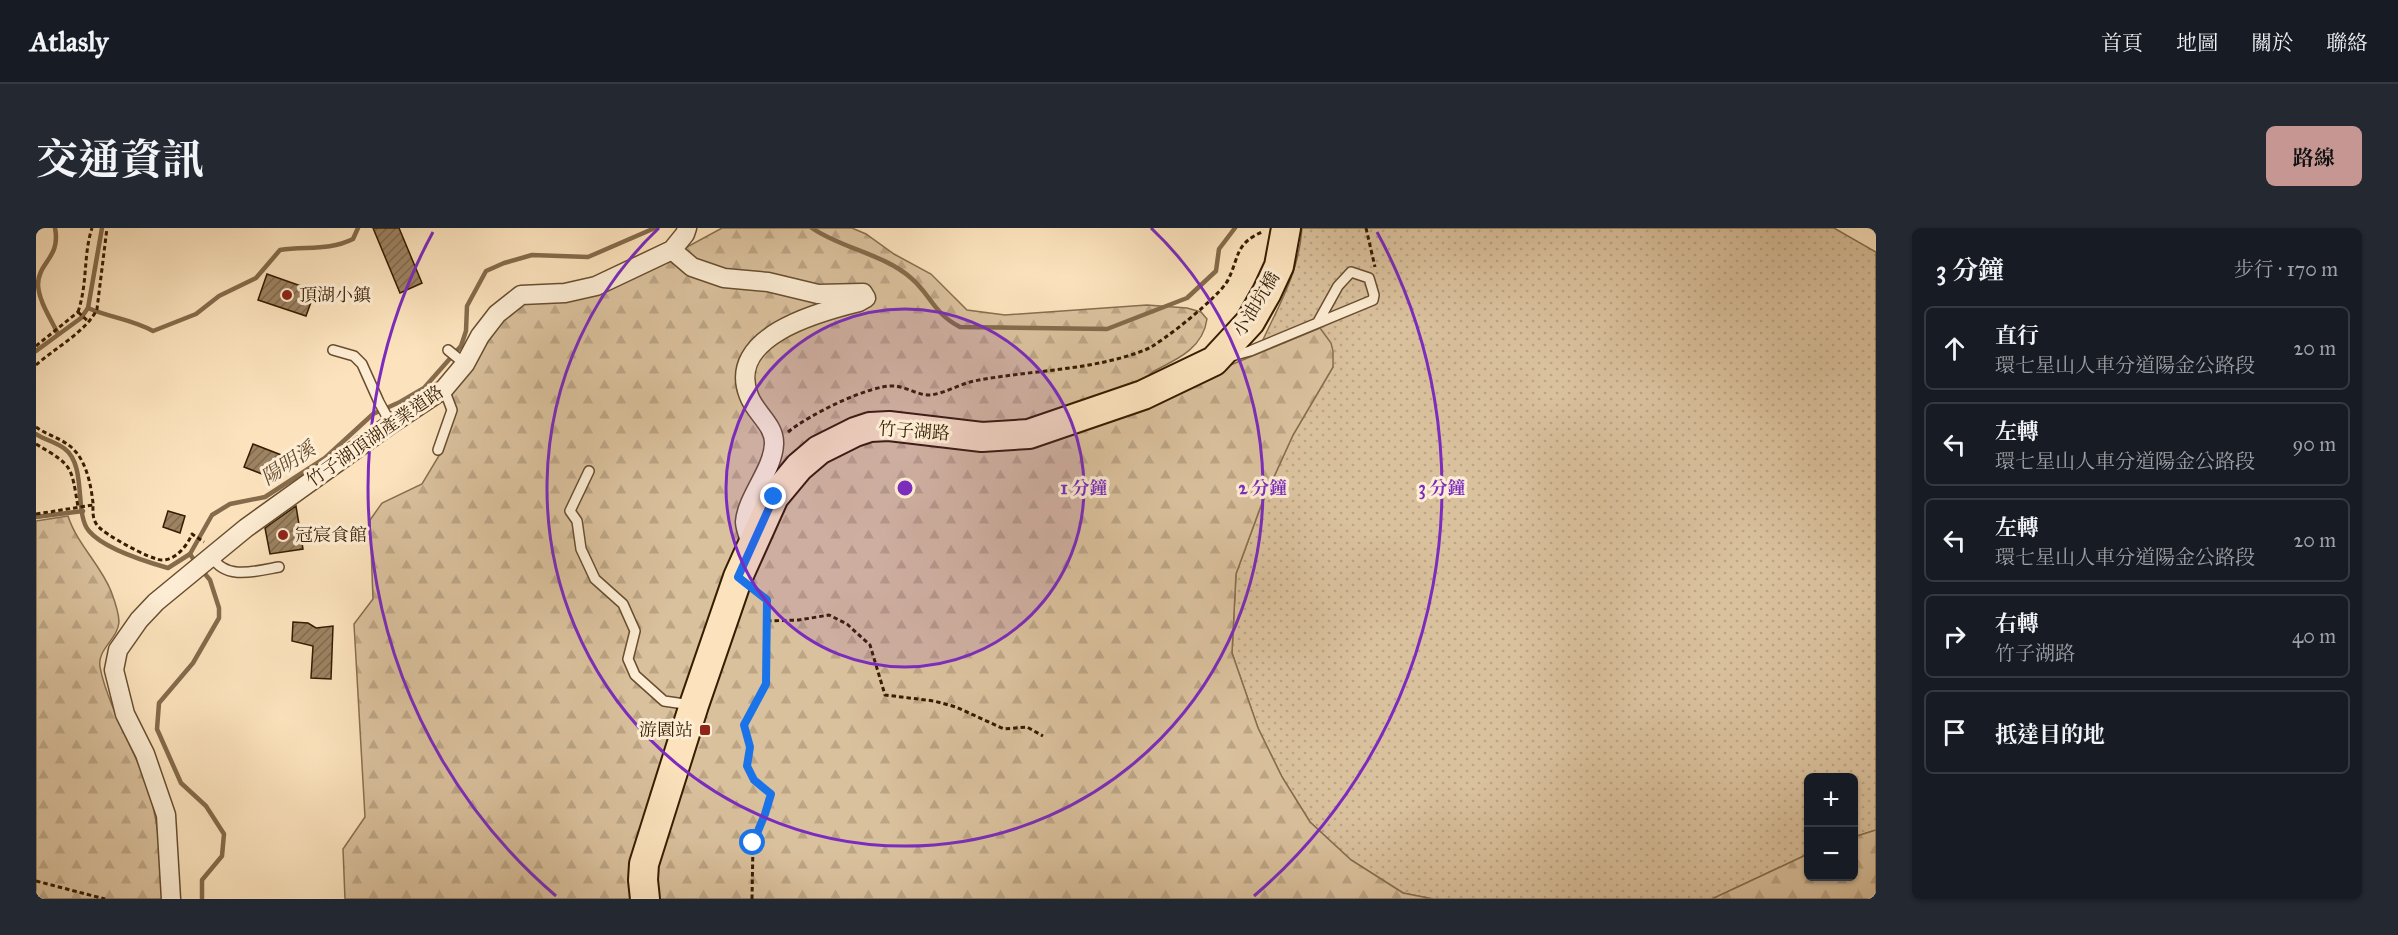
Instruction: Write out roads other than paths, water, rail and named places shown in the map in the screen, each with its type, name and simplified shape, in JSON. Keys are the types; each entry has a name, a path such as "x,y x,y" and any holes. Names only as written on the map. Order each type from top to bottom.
{"main road":[{"name":"小油坑橋","path":"1223,353 1250,322 1267,292 1279,266 1286,228"},
{"name":"竹子湖路","path":"645,899 644,864 694,705 738,577 774,497 799,466 819,450 870,427 889,426 982,437 1029,434 1143,395 1223,353"}],"street":[{"name":"竹子湖頂湖產業道路","path":"171,899 166,815 145,753 125,714 114,670 118,650 139,620 203,558 389,420 444,389 465,364 480,336 497,314 521,295 565,293 596,286 672,250 686,231"},
{"path":"672,250 692,267 724,278 768,282 818,294 862,293 866,298 807,317 778,330 755,351 746,368 744,384 750,400 772,430 774,444 745,523 751,544"}],"lane":[{"path":"1223,353 1250,351 1373,300 1374,295 1369,278 1351,272 1338,286 1318,322"},
{"path":"333,350 354,356 362,364 389,420"},
{"path":"448,350 465,364"},
{"path":"438,450 452,410 444,389"},
{"path":"589,471 570,511 577,521 581,549 595,579 623,604 635,631 628,658 635,675 664,701 694,705"},
{"path":"203,558 236,574 279,567"}],"waterway":[{"path":"55,228 55,246 39,277 38,285 43,304 58,334"},
{"path":"36,351 81,318 88,308 102,228"},
{"path":"88,308 153,331 196,314 219,296 256,278 280,250 326,247 344,243 353,239 358,228"},
{"name":"陽明溪","path":"196,563 190,554 212,515 230,504 265,497 325,458 373,414 424,388 461,346 466,331 467,306 486,271 532,255 588,257 655,228"},
{"path":"812,228 835,241 900,270 918,284 944,316 960,327 1107,329 1187,298 1216,271 1219,249 1235,228"},
{"path":"36,434 62,447 72,457 78,478 82,513 89,531 96,537 126,554 168,568 190,554"},
{"path":"36,517 83,511"},
{"name":"陽明溪","path":"201,569 210,580 219,608 219,618 193,663 159,703 157,729 181,783 206,806 224,834 222,856 202,880 202,899"}],"place":[{"name":"頂湖小鎮","path":"287,295"},
{"name":"冠宸食館","path":"283,535"},
{"name":"游園站","path":"705,730"}]}
